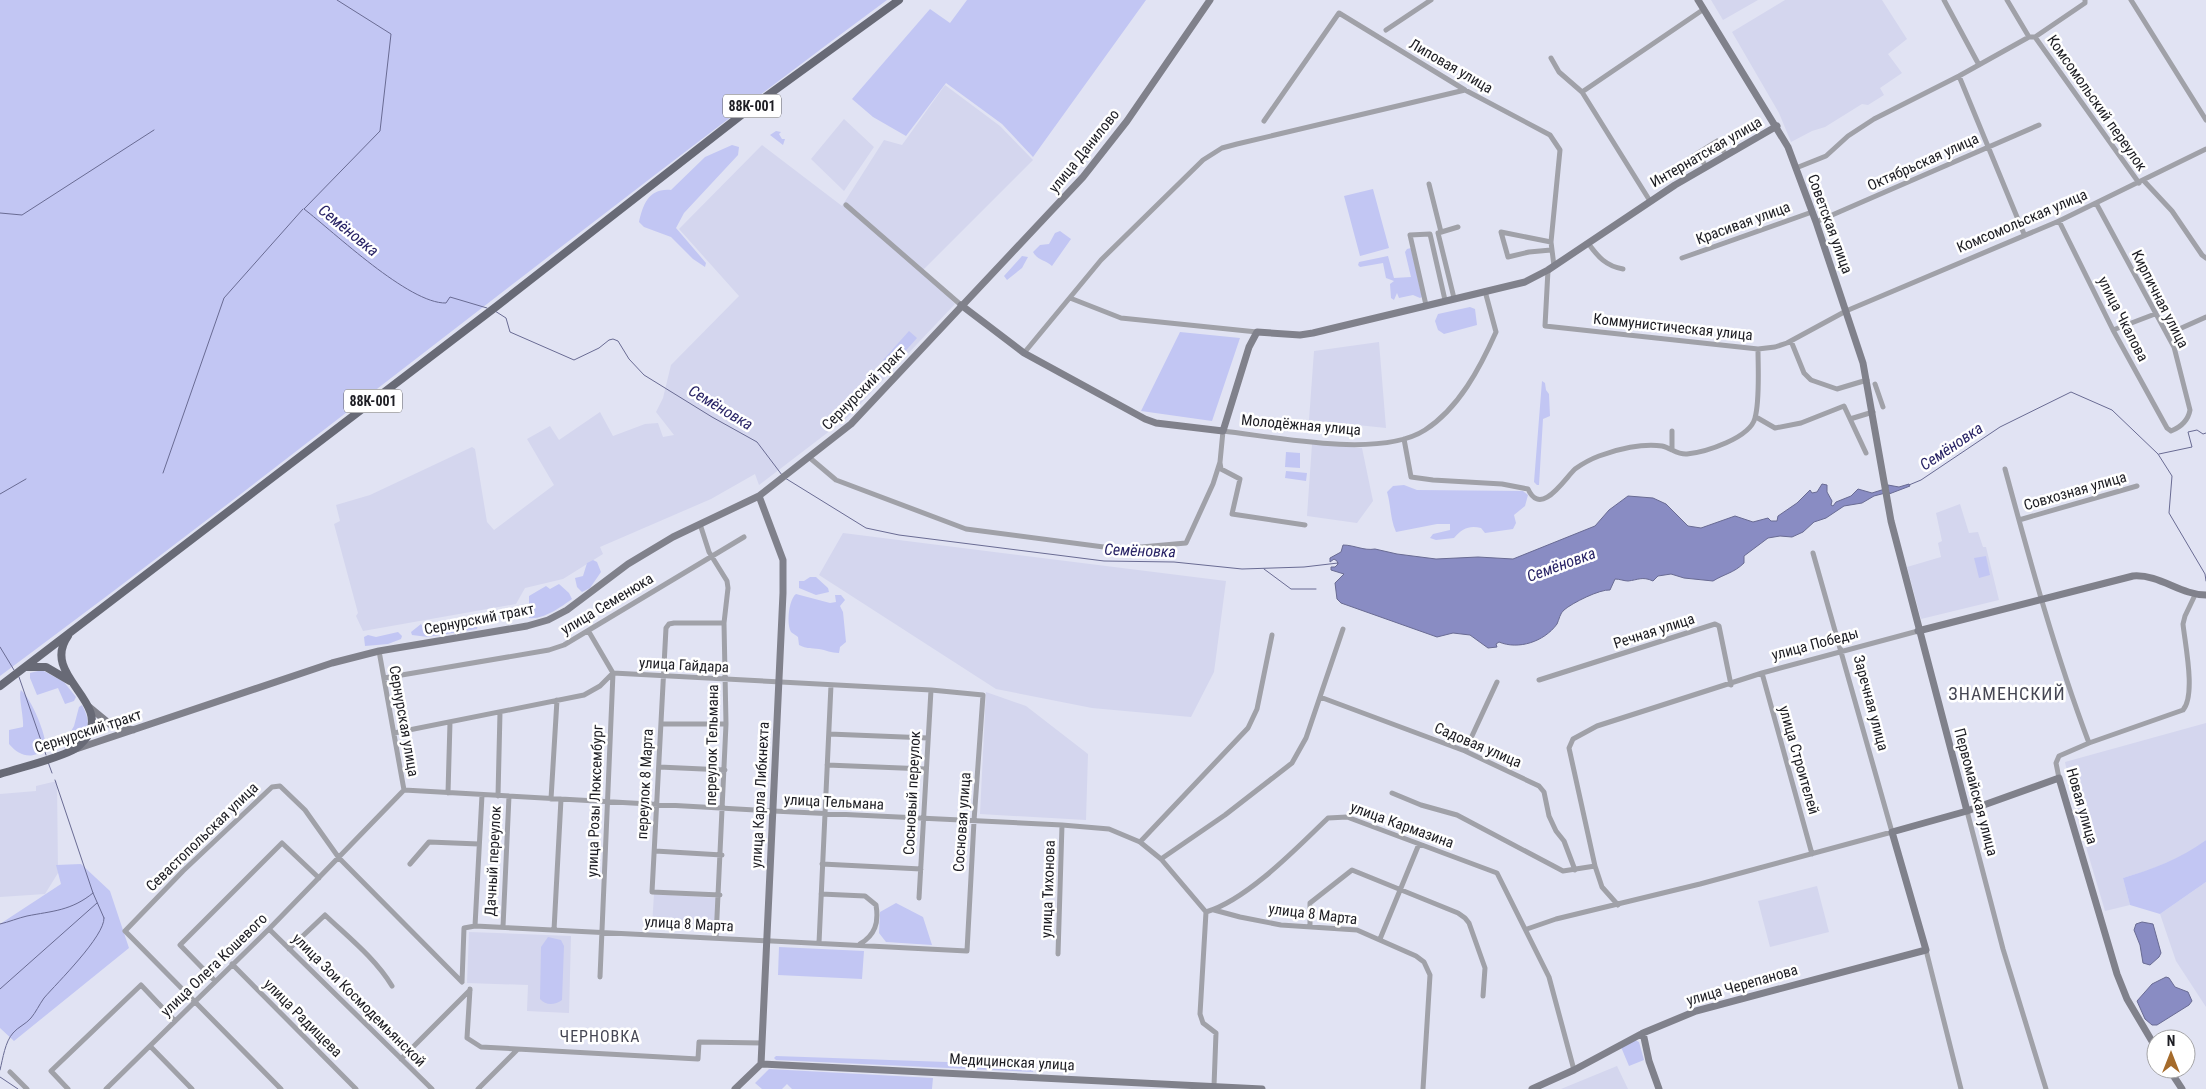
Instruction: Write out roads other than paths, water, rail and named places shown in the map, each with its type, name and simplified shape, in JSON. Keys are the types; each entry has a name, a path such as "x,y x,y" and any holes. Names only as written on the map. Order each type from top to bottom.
{"main road":[{"name":"88К-001","path":"74,629 497,306 748,109 899,0"},
{"name":"улица Данилово","path":"961,305 1046,218 1083,177 1127,121 1210,0"},
{"name":"Советская улица","path":"1698,0 1777,126 1796,168 1846,311 1867,380 1887,501"},
{"name":"Интернатская улица","path":"1257,332 1300,335 1313,333 1525,282 1551,268 1650,201 1777,126"},
{"name":"Молодёжная улица","path":"961,305 1024,354 1145,420 1223,431"},
{"name":"Сернурский тракт","path":"0,774 332,663 379,652 528,626 548,620 567,610 628,564 673,537 759,496 810,458 851,424 961,305"},
{"path":"1223,431 1249,347 1257,332"},
{"name":"улица Карла Либкнехта","path":"759,496 778,545 784,568 760,1064"},
{"name":"Первомайская улица","path":"1887,501 1918,630 1968,811"},
{"name":"улица Победы","path":"1918,630 2141,575 2164,581 2195,595"},
{"path":"2195,595 2206,595"},
{"path":"0,686 74,629"},
{"path":"74,629 63,644 61,652 70,681 88,706 114,726 136,730"},
{"path":"26,667 46,667 70,681"},
{"path":"74,750 85,740 91,730 92,721 88,706"},
{"path":"1892,832 1968,811 2060,778"},
{"name":"Новая улица","path":"2060,778 2116,974 2127,999 2146,1031"},
{"name":"Заречная улица","path":"1892,832 1926,950"},
{"name":"улица Черепанова","path":"1532,1089 1574,1070 1643,1033 1696,1011 1926,950"},
{"path":"1643,1033 1659,1089"},
{"path":"735,1089 760,1064"},
{"name":"Медицинская улица","path":"760,1064 1262,1089"}],"street":[{"path":"1386,30 1431,0"},
{"path":"1944,0 1979,65"},
{"name":"Комсомольский переулок","path":"2007,0 2032,37 2141,182 2172,211 2206,258"},
{"path":"1796,168 1826,156 1848,136 1874,119 2032,37 2085,3 2085,0"},
{"path":"2130,0 2206,120"},
{"path":"1582,92 1704,9"},
{"name":"Липовая улица","path":"1264,121 1339,13 1465,90 1550,135 1558,144 1560,150 1551,242 1551,268"},
{"name":"Интернатская улица","path":"1551,58 1559,72 1582,92 1650,201"},
{"path":"1959,76 2024,234"},
{"path":"1024,354 1101,260 1212,154 1237,144 1465,90"},
{"name":"Октябрьская улица","path":"1816,222 2040,125"},
{"path":"1690,158 1717,141 1726,155"},
{"name":"Комсомольская улица","path":"1846,311 2024,234 2059,221 2206,149"},
{"path":"1698,153 1706,167"},
{"path":"1429,184 1454,298"},
{"name":"Кирпичная улица","path":"2096,203 2174,347 2190,410"},
{"path":"846,205 961,305"},
{"name":"Красивая улица","path":"1682,258 1812,212"},
{"name":"улица Чкалова","path":"2059,221 2113,330 2167,428 2171,431 2177,428 2187,419 2190,410"},
{"path":"1426,305 1410,235 1430,234 1458,228"},
{"path":"1551,242 1501,232 1508,257 1529,252 1551,250"},
{"path":"1430,234 1446,300"},
{"path":"1588,243 1597,256 1606,263 1623,269"},
{"name":"Коммунистическая улица","path":"1551,268 1545,326 1758,349 1775,347 1791,341 1846,311"},
{"name":"Молодёжная улица","path":"1223,431 1349,445 1391,443 1425,430 1447,412 1466,386 1490,346 1496,332 1485,291"},
{"path":"1070,298 1121,318 1257,332"},
{"path":"2113,330 2155,314"},
{"path":"2168,334 2206,317"},
{"path":"1791,341 1804,373 1810,380 1837,389 1867,380"},
{"path":"1404,439 1411,477 1502,484 1528,489 1531,495 1537,499 1547,497 1558,492 1576,469 1593,458 1611,451 1661,446 1682,454 1690,453 1724,443 1746,431 1756,417 1758,349"},
{"path":"1876,384 1883,407"},
{"path":"1756,417 1775,428 1801,423 1844,406 1866,453"},
{"path":"1850,419 1873,412"},
{"path":"810,458 836,480 966,528 1119,549 1186,543 1213,484 1220,462 1223,431"},
{"path":"1672,431 1672,450"},
{"path":"1220,462 1221,469 1240,479 1232,514 1305,525"},
{"path":"2005,469 2040,600 2066,681 2089,743 2183,710 2186,707 2189,698 2189,681 2183,624 2195,595"},
{"name":"Совхозная улица","path":"2019,520 2137,486"},
{"name":"переулок Тельмана","path":"700,524 712,556 727,581 724,623 724,671 726,680 724,808 716,938"},
{"name":"улица Семенюка","path":"384,678 549,650 564,645 589,632 744,538"},
{"name":"Заречная улица","path":"1813,553 1892,832"},
{"name":"переулок 8 Марта","path":"720,895 652,892 666,628 669,624 724,623"},
{"name":"Речная улица","path":"1539,680 1715,624 1719,626 1731,684"},
{"path":"1161,859 1225,815 1292,763 1306,738 1343,629"},
{"name":"улица Победы","path":"1618,905 1602,887 1595,866 1568,748 1573,739 1596,726 1762,673 1918,630"},
{"path":"394,733 590,693 613,673 589,632"},
{"path":"1214,1086 1216,1033 1203,1023 1200,1014 1206,912 1161,859 1140,842 1248,728 1257,709 1272,635"},
{"name":"Сернурская улица","path":"339,858 404,790 379,652"},
{"name":"улица Гайдара","path":"613,673 831,684 983,695"},
{"name":"улица Розы Люксембург","path":"600,977 613,673"},
{"name":"улица Строителей","path":"1762,673 1812,854"},
{"path":"1465,751 1497,682"},
{"path":"819,943 831,684"},
{"name":"Сосновый переулок","path":"919,898 930,690"},
{"name":"Сосновая улица","path":"967,951 983,695"},
{"name":"Садовая улица","path":"1320,697 1465,751 1539,786 1544,792 1549,816 1556,831 1564,841 1575,870"},
{"path":"550,799 557,700"},
{"path":"498,796 500,712"},
{"path":"448,793 450,722"},
{"path":"661,724 726,724"},
{"path":"829,734 928,738"},
{"name":"Новая улица","path":"2060,778 2056,763 2059,756 2089,743"},
{"path":"827,765 926,769"},
{"path":"659,767 725,770"},
{"name":"Севастопольская улица","path":"194,1001 125,931 183,871 272,787 280,786 305,810 339,858 462,982 464,928 475,926"},
{"name":"улица Тельмана","path":"404,790 825,814 1062,825 1109,829 1140,842"},
{"path":"1392,793 1421,805 1461,817 1562,871 1595,866"},
{"path":"475,926 482,795"},
{"name":"Дачный переулок","path":"503,927 509,796"},
{"path":"554,930 561,799"},
{"name":"Первомайская улица","path":"1968,811 2003,949 2046,1089"},
{"name":"улица Кармазина","path":"1206,912 1214,910 1245,892 1284,861 1328,818 1347,817 1497,873 1527,929"},
{"name":"улица Тихонова","path":"1058,954 1062,825"},
{"path":"1574,1070 1549,977 1527,929 1556,919 1618,905 1892,832"},
{"path":"410,864 429,842 479,844"},
{"path":"215,981 180,945 282,843 318,878"},
{"path":"1380,939 1419,844"},
{"path":"654,851 722,855"},
{"name":"улица Олега Кошевого","path":"106,1089 339,858"},
{"path":"822,864 920,869"},
{"path":"1310,927 1310,903 1352,870 1458,913 1469,923 1485,968 1483,996"},
{"path":"821,894 865,896 876,905 877,914 874,929 870,938 859,945"},
{"name":"улица 8 Марта","path":"1214,910 1256,920 1310,927 1357,930 1416,956 1424,962 1430,975 1423,1089"},
{"path":"289,949 325,915 385,975 392,986"},
{"name":"улица 8 Марта","path":"475,926 967,951"},
{"name":"улица Зои Космодемьянской","path":"269,929 432,1089"},
{"name":"Заречная улица","path":"1926,950 1961,1089"},
{"name":"улица Радищева","path":"232,964 356,1089"},
{"path":"68,1089 51,1071 141,985 175,1021"},
{"path":"401,1059 470,989 467,1038 481,1048 698,1059 699,1042 762,1043"},
{"path":"194,1001 281,1089"},
{"path":"150,1046 192,1089"},
{"path":"478,1089 517,1050"},
{"path":"10,1072 27,1089"}],"water":[{"path":"1822,484 1827,485 1827,492 1833,506 1836,502 1851,496 1858,489 1872,493 1888,488 1888,485 1899,487 1909,484 1910,486 1889,494 1889,492 1874,496 1862,503 1844,506 1826,518 1814,522 1803,532 1792,537 1768,538 1744,556 1744,563 1713,581 1684,578 1671,574 1658,576 1653,581 1615,579 1610,590 1593,594 1568,607 1563,611 1557,624 1545,636 1522,645 1499,642 1496,644 1497,647 1488,648 1470,635 1453,633 1437,637 1341,603 1337,599 1335,583 1344,574 1331,570 1331,567 1335,567 1338,564 1334,559 1330,562 1330,558 1341,552 1343,545 1436,559 1478,557 1513,559 1595,526 1609,510 1628,496 1653,498 1666,504 1688,526 1701,528 1735,516 1753,522 1768,518 1771,521 1777,521 1778,516 1797,503 1810,490 1812,493 1817,492"},
{"path":"2142,922 2153,924 2161,953 2150,965 2143,963 2140,945 2134,930 2136,924"},
{"path":"2166,977 2169,978 2175,987 2188,992 2192,1001 2189,1005 2157,1025 2152,1025 2145,1019 2137,1001 2152,984"}],"waterway":[{"name":"Семёновка","path":"337,0 391,34 380,131 304,209 372,265 412,292 431,300 446,303 450,297 487,308"},
{"path":"0,213 22,215 154,130"},
{"path":"163,473 224,298 303,209"},
{"name":"Семёновка","path":"495,311 506,318 510,332 574,360 599,348 609,340 618,341 629,359 644,375 757,442 782,475"},
{"name":"Семёновка","path":"1909,485 1921,480 2000,427 2071,392 2112,410 2158,454 2172,476 2169,513 2205,574 2206,581"},
{"path":"2159,454 2192,447 2188,432 2197,430 2203,434 2206,433"},
{"name":"Семёновка","path":"785,478 866,528 899,535 1104,561 1174,562 1242,569 1304,567 1338,563"},
{"path":"0,494 26,479"},
{"path":"1264,569 1291,589 1316,589"},
{"path":"0,647 14,670"},
{"path":"19,677 46,755"},
{"path":"48,762 52,773"},
{"path":"55,780 93,893 104,918"},
{"path":"0,924 69,907 93,893"},
{"path":"0,989 97,903"},
{"path":"0,1070 10,1037 31,1018 44,998 89,947 97,936 104,918"},
{"path":"0,1077 18,1089"}],"district":[{"name":"ЗНАМЕНСКИЙ","path":"2007,694"},
{"name":"ЧЕРНОВКА","path":"600,1036"}]}
